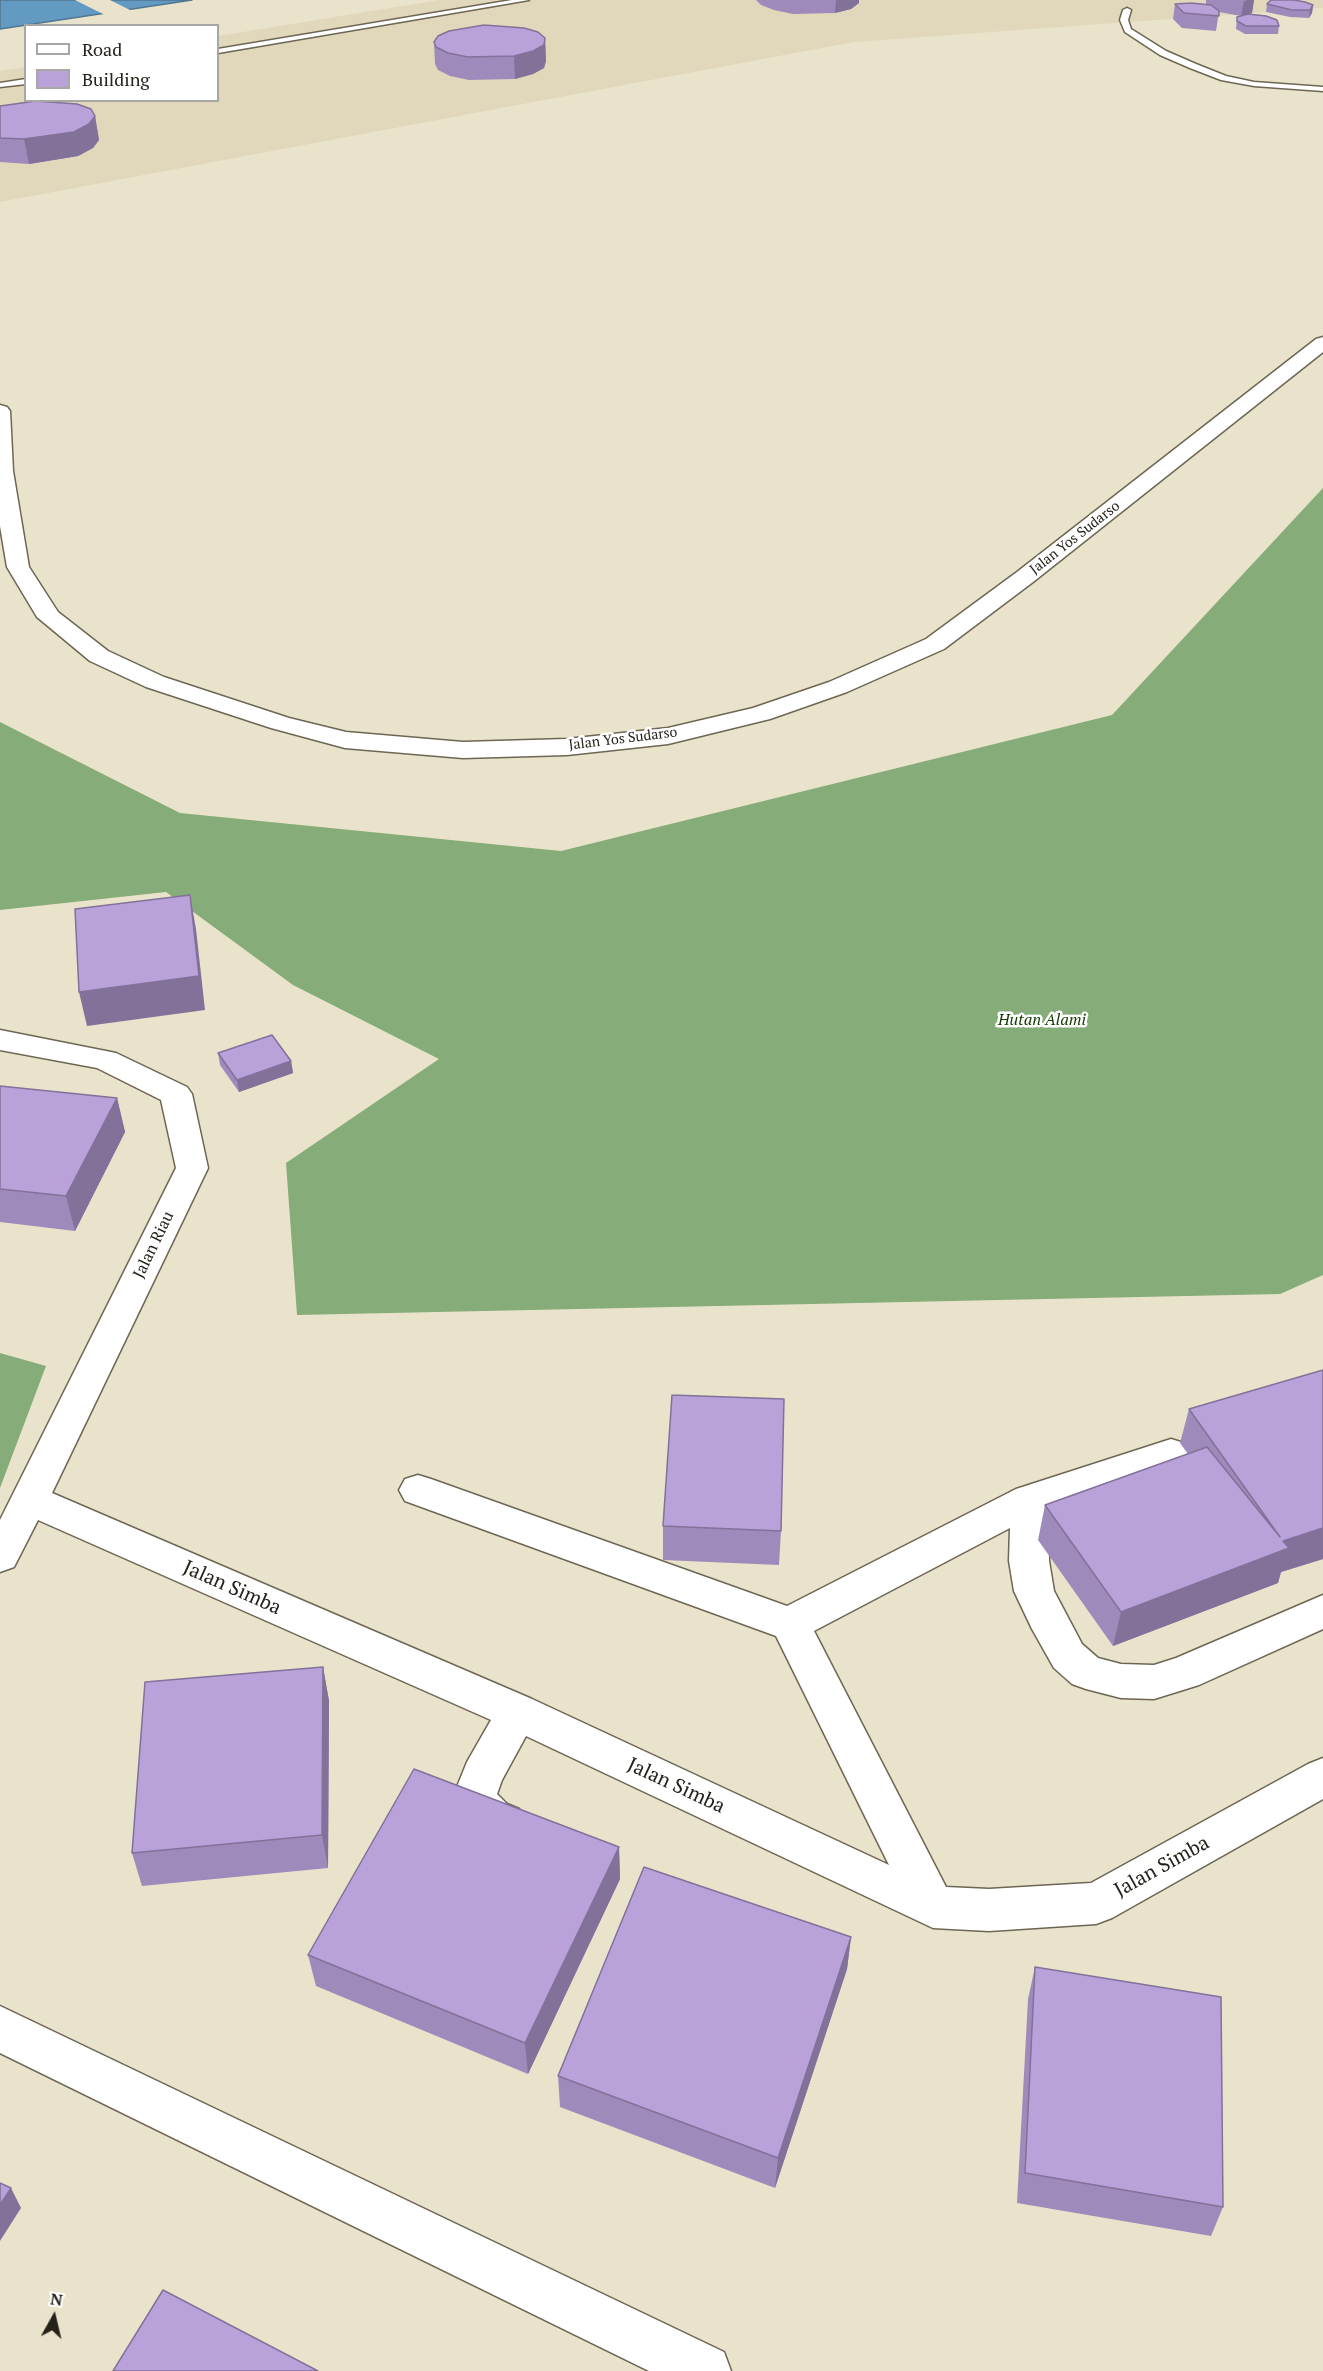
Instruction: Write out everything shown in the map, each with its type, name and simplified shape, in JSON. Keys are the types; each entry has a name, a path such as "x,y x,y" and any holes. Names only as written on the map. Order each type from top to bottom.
{"street":[{"name":"Jalan Yos Sudarso","path":"0,411 2,471 18,567 49,617 99,656 155,682 280,723 345,740 463,750 567,747 668,736 761,714 838,687 935,644 1025,577 1323,343"},
{"name":"Jalan Riau","path":"0,1040 105,1060 176,1094 192,1168 30,1500 0,1556"},
{"path":"790,1624 1029,1500 1171,1453"},
{"path":"418,1490 790,1624 933,1907"},
{"name":"Jalan Simba","path":"30,1500 517,1712 933,1907 989,1910 1096,1903 1322,1778"},
{"path":"1029,1500 1029,1561 1034,1591 1068,1656 1086,1672 1121,1681 1154,1682 1185,1673 1323,1611"},
{"path":"517,1712 482,1775 474,1799 492,1818 542,1841"},
{"path":"0,2029 705,2371"}],"lane":[{"path":"219,51 525,0"},
{"path":"1127,10 1124,20 1128,30 1163,53 1183,62 1224,78 1254,84 1323,89"},
{"path":"0,85 24,81"}],"shaded area":[{"path":"439,0 1323,0 1323,8 854,42 0,202 0,71 24,67 24,102 219,102 219,36"}],"green space":[{"name":"Hutan Alami","path":"1323,488 1323,1275 1280,1294 297,1315 286,1163 439,1059 293,985 166,892 0,910 0,722 180,813 561,851 1112,715"},
{"path":"0,1353 46,1366 0,1488"}],"water":[{"path":"0,0 192,0 24,24 0,29"}],"pier":[{"path":"75,0 110,0 132,11 105,15"}],"building":[{"path":"1271,0 1294,0 1313,5 1310,10 1292,10 1267,4"},
{"path":"1175,4 1211,5 1219,11 1219,16 1184,13"},
{"path":"1248,14 1277,20 1279,26 1246,26 1237,21 1237,17"},
{"path":"484,25 524,28 538,32 545,38 544,45 533,51 514,56 468,57 448,53 436,47 434,42 438,36 449,31"},
{"path":"29,102 77,104 91,109 95,116 89,124 74,132 24,139 0,138 0,106"},
{"path":"190,895 199,976 79,992 75,909"},
{"path":"272,1035 291,1061 237,1080 218,1053"},
{"path":"0,1086 117,1098 66,1196 0,1189"},
{"path":"1323,1370 1323,1528 1283,1541 1289,1548 1121,1612 1045,1505 1207,1447 1280,1537 1189,1409"},
{"path":"672,1395 784,1399 781,1531 663,1526"},
{"path":"323,1667 322,1835 132,1853 145,1682"},
{"path":"414,1769 619,1847 525,2043 308,1955"},
{"path":"644,1867 851,1937 778,2158 558,2076"},
{"path":"1035,1967 1221,1997 1223,2207 1025,2173"},
{"path":"0,2183 11,2188 0,2205"},
{"path":"163,2290 318,2371 113,2371"}]}
